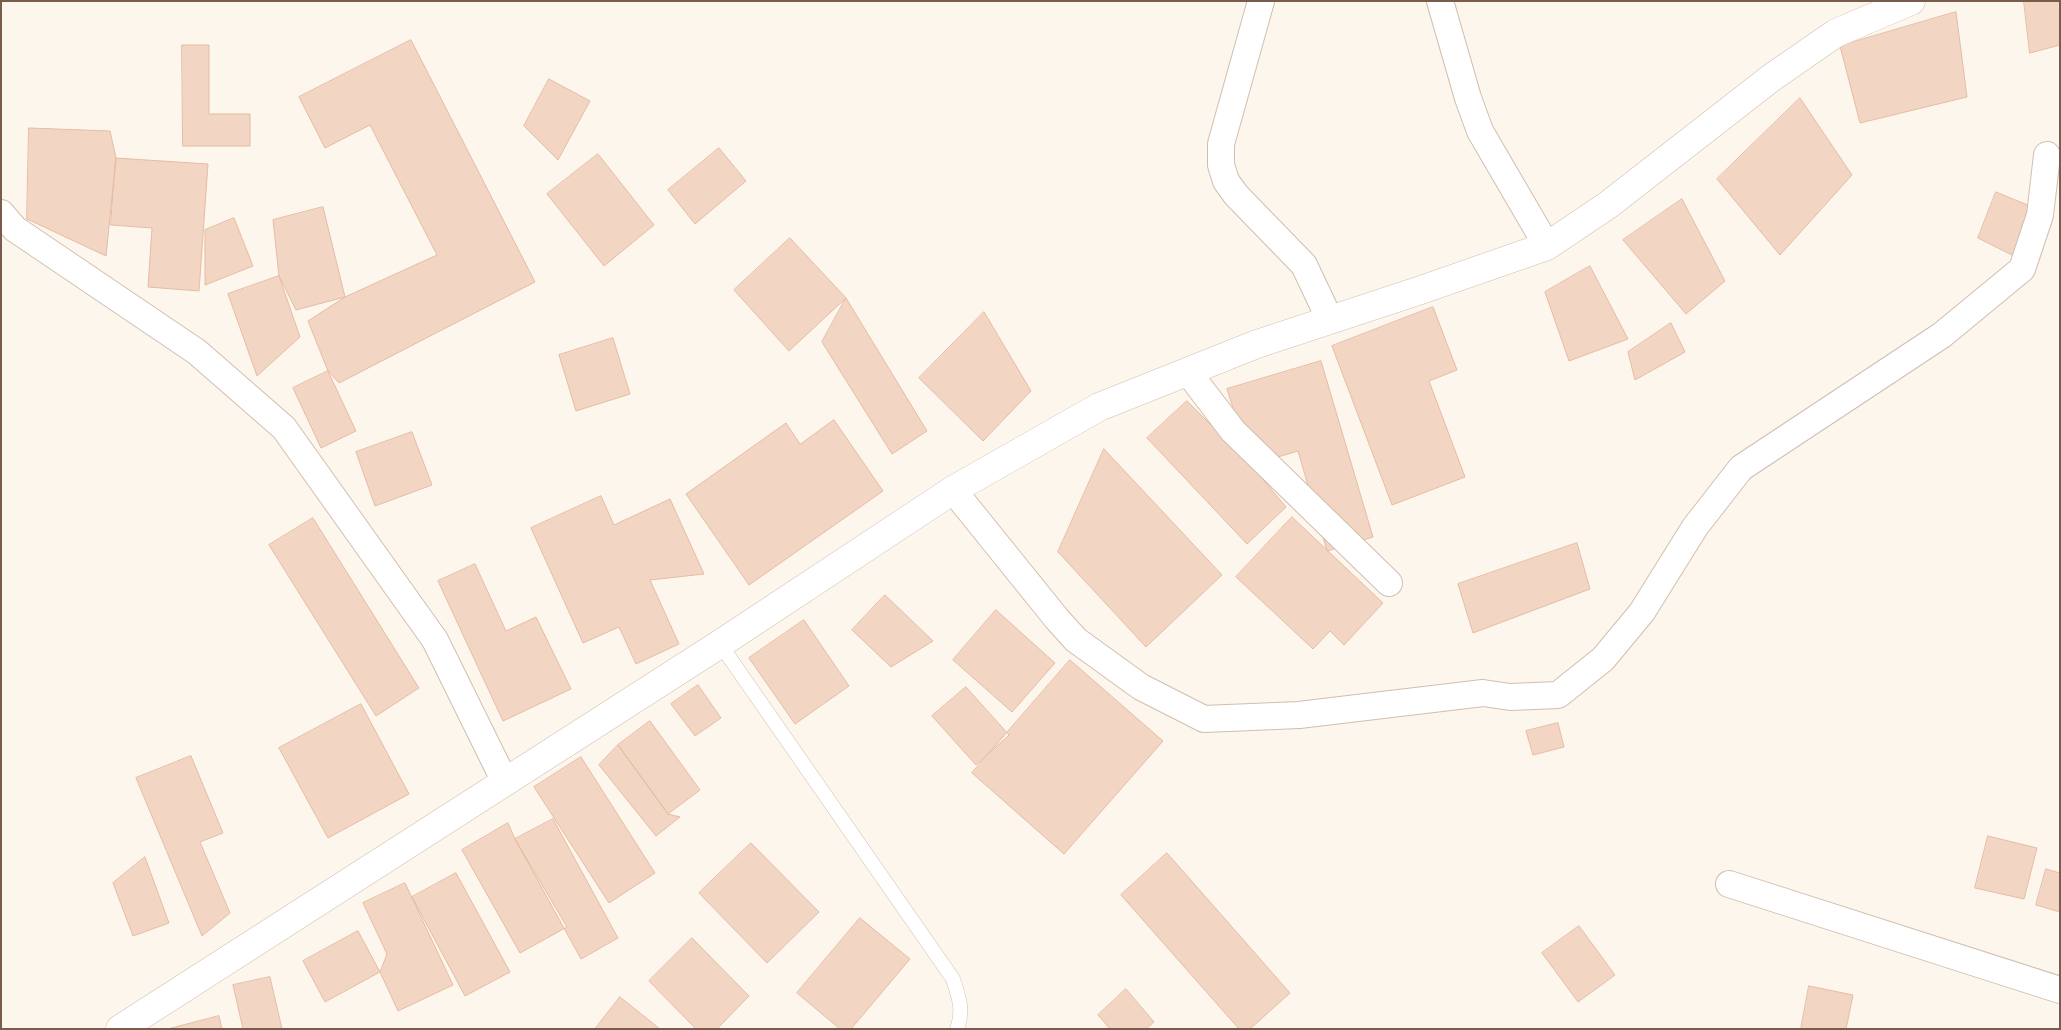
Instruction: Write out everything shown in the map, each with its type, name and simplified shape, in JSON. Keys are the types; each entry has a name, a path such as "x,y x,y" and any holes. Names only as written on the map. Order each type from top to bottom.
{"street":[{"path":"1261,1 1221,144 1221,165 1226,181 1236,195 1304,265 1330,320"},
{"path":"1440,1 1468,98 1480,131 1547,246"},
{"path":"120,1029 720,644 953,490 1099,408 1257,344 1547,246 1608,205 1771,78 1836,33 1911,1"},
{"path":"953,490 1076,640 1141,687 1204,719 1299,715 1483,693 1510,697 1558,695 1602,658 1642,612 1695,527 1741,468 1942,335 2022,269 2040,215 2047,155"},
{"path":"1,213 15,229 197,352 284,428 435,640 505,782"},
{"path":"1188,372 1233,432 1389,583"},
{"path":"1729,884 2060,990"}],"lane":[{"path":"720,644 953,979 961,1002 961,1020 957,1029"}],"building":[{"path":"2024,1 2060,1 2060,45 2030,53"},
{"path":"1956,12 1967,97 1860,123 1840,46"},
{"path":"411,40 535,282 339,383 328,371 308,321 345,297 437,255 370,125 325,148 299,97"},
{"path":"182,45 209,45 209,114 250,114 250,146 183,146"},
{"path":"549,79 590,101 558,160 524,126"},
{"path":"1800,98 1852,175 1780,255 1717,179"},
{"path":"29,128 110,131 116,158 106,256 27,219"},
{"path":"719,148 746,181 695,224 668,190"},
{"path":"598,154 654,225 604,266 547,194"},
{"path":"116,158 208,164 199,291 148,287 152,228 111,225"},
{"path":"1996,192 2030,206 2014,256 1978,238"},
{"path":"1682,199 1725,281 1686,314 1623,240"},
{"path":"323,207 345,297 296,310 279,276 273,220"},
{"path":"234,218 253,266 205,285 205,230"},
{"path":"790,238 846,298 789,351 734,290"},
{"path":"1590,266 1628,339 1569,361 1545,292"},
{"path":"279,276 300,337 257,376 228,294"},
{"path":"846,298 927,431 892,454 822,342"},
{"path":"1433,307 1457,370 1429,381 1465,477 1392,505 1332,346"},
{"path":"984,312 1031,391 983,441 919,378"},
{"path":"1671,323 1685,352 1635,380 1628,352"},
{"path":"613,338 630,394 576,411 559,355"},
{"path":"1321,361 1373,537 1327,551 1298,451 1251,465 1227,389"},
{"path":"328,371 356,431 321,448 293,388"},
{"path":"1187,401 1251,465 1286,507 1247,544 1147,438"},
{"path":"834,420 883,491 749,585 686,494 786,423 800,444"},
{"path":"412,432 432,485 375,506 356,452"},
{"path":"1104,449 1222,575 1146,647 1058,552"},
{"path":"601,496 614,525 670,499 704,574 650,580 679,644 636,664 619,627 583,643 531,528"},
{"path":"1292,517 1383,603 1344,645 1330,631 1313,649 1236,577"},
{"path":"313,518 419,688 376,716 269,545"},
{"path":"1577,543 1590,589 1473,633 1458,584"},
{"path":"475,564 506,631 536,617 571,689 503,721 438,581"},
{"path":"885,595 933,641 891,667 852,630"},
{"path":"996,610 1055,663 1012,712 953,660"},
{"path":"804,620 849,686 795,724 749,658"},
{"path":"1070,660 1163,741 1064,854 972,773"},
{"path":"698,685 721,718 695,736 671,704"},
{"path":"966,687 1009,735 976,765 932,716"},
{"path":"361,704 409,794 328,838 279,748"},
{"path":"650,721 700,790 668,814 618,745"},
{"path":"1558,723 1564,747 1533,755 1526,731"},
{"path":"618,745 668,814 680,817 656,836 599,765"},
{"path":"191,756 223,833 200,842 230,913 202,936 136,778"},
{"path":"581,757 655,873 609,903 534,787"},
{"path":"553,819 618,938 581,959 515,839"},
{"path":"508,823 515,839 567,927 520,953 462,850"},
{"path":"1988,836 2037,848 2024,899 1975,888"},
{"path":"751,843 819,912 767,963 699,893"},
{"path":"1167,853 1290,993 1250,1029 1239,1029 1121,895"},
{"path":"145,857 169,923 133,936 113,883"},
{"path":"2046,869 2060,873 2060,912 2036,905"},
{"path":"456,873 510,972 465,996 412,897"},
{"path":"405,883 453,985 398,1011 380,972 387,954 363,903"},
{"path":"860,918 910,959 851,1029 840,1029 797,993"},
{"path":"1579,926 1615,975 1578,1002 1542,953"},
{"path":"358,931 380,972 325,1002 303,961"},
{"path":"692,938 749,996 717,1029 696,1029 649,981"},
{"path":"270,977 282,1029 243,1029 233,985"},
{"path":"1809,986 1853,995 1846,1029 1801,1029"},
{"path":"1126,989 1154,1022 1146,1029 1110,1029 1098,1015"},
{"path":"620,997 660,1029 595,1029"},
{"path":"219,1016 222,1029 168,1029"}]}
